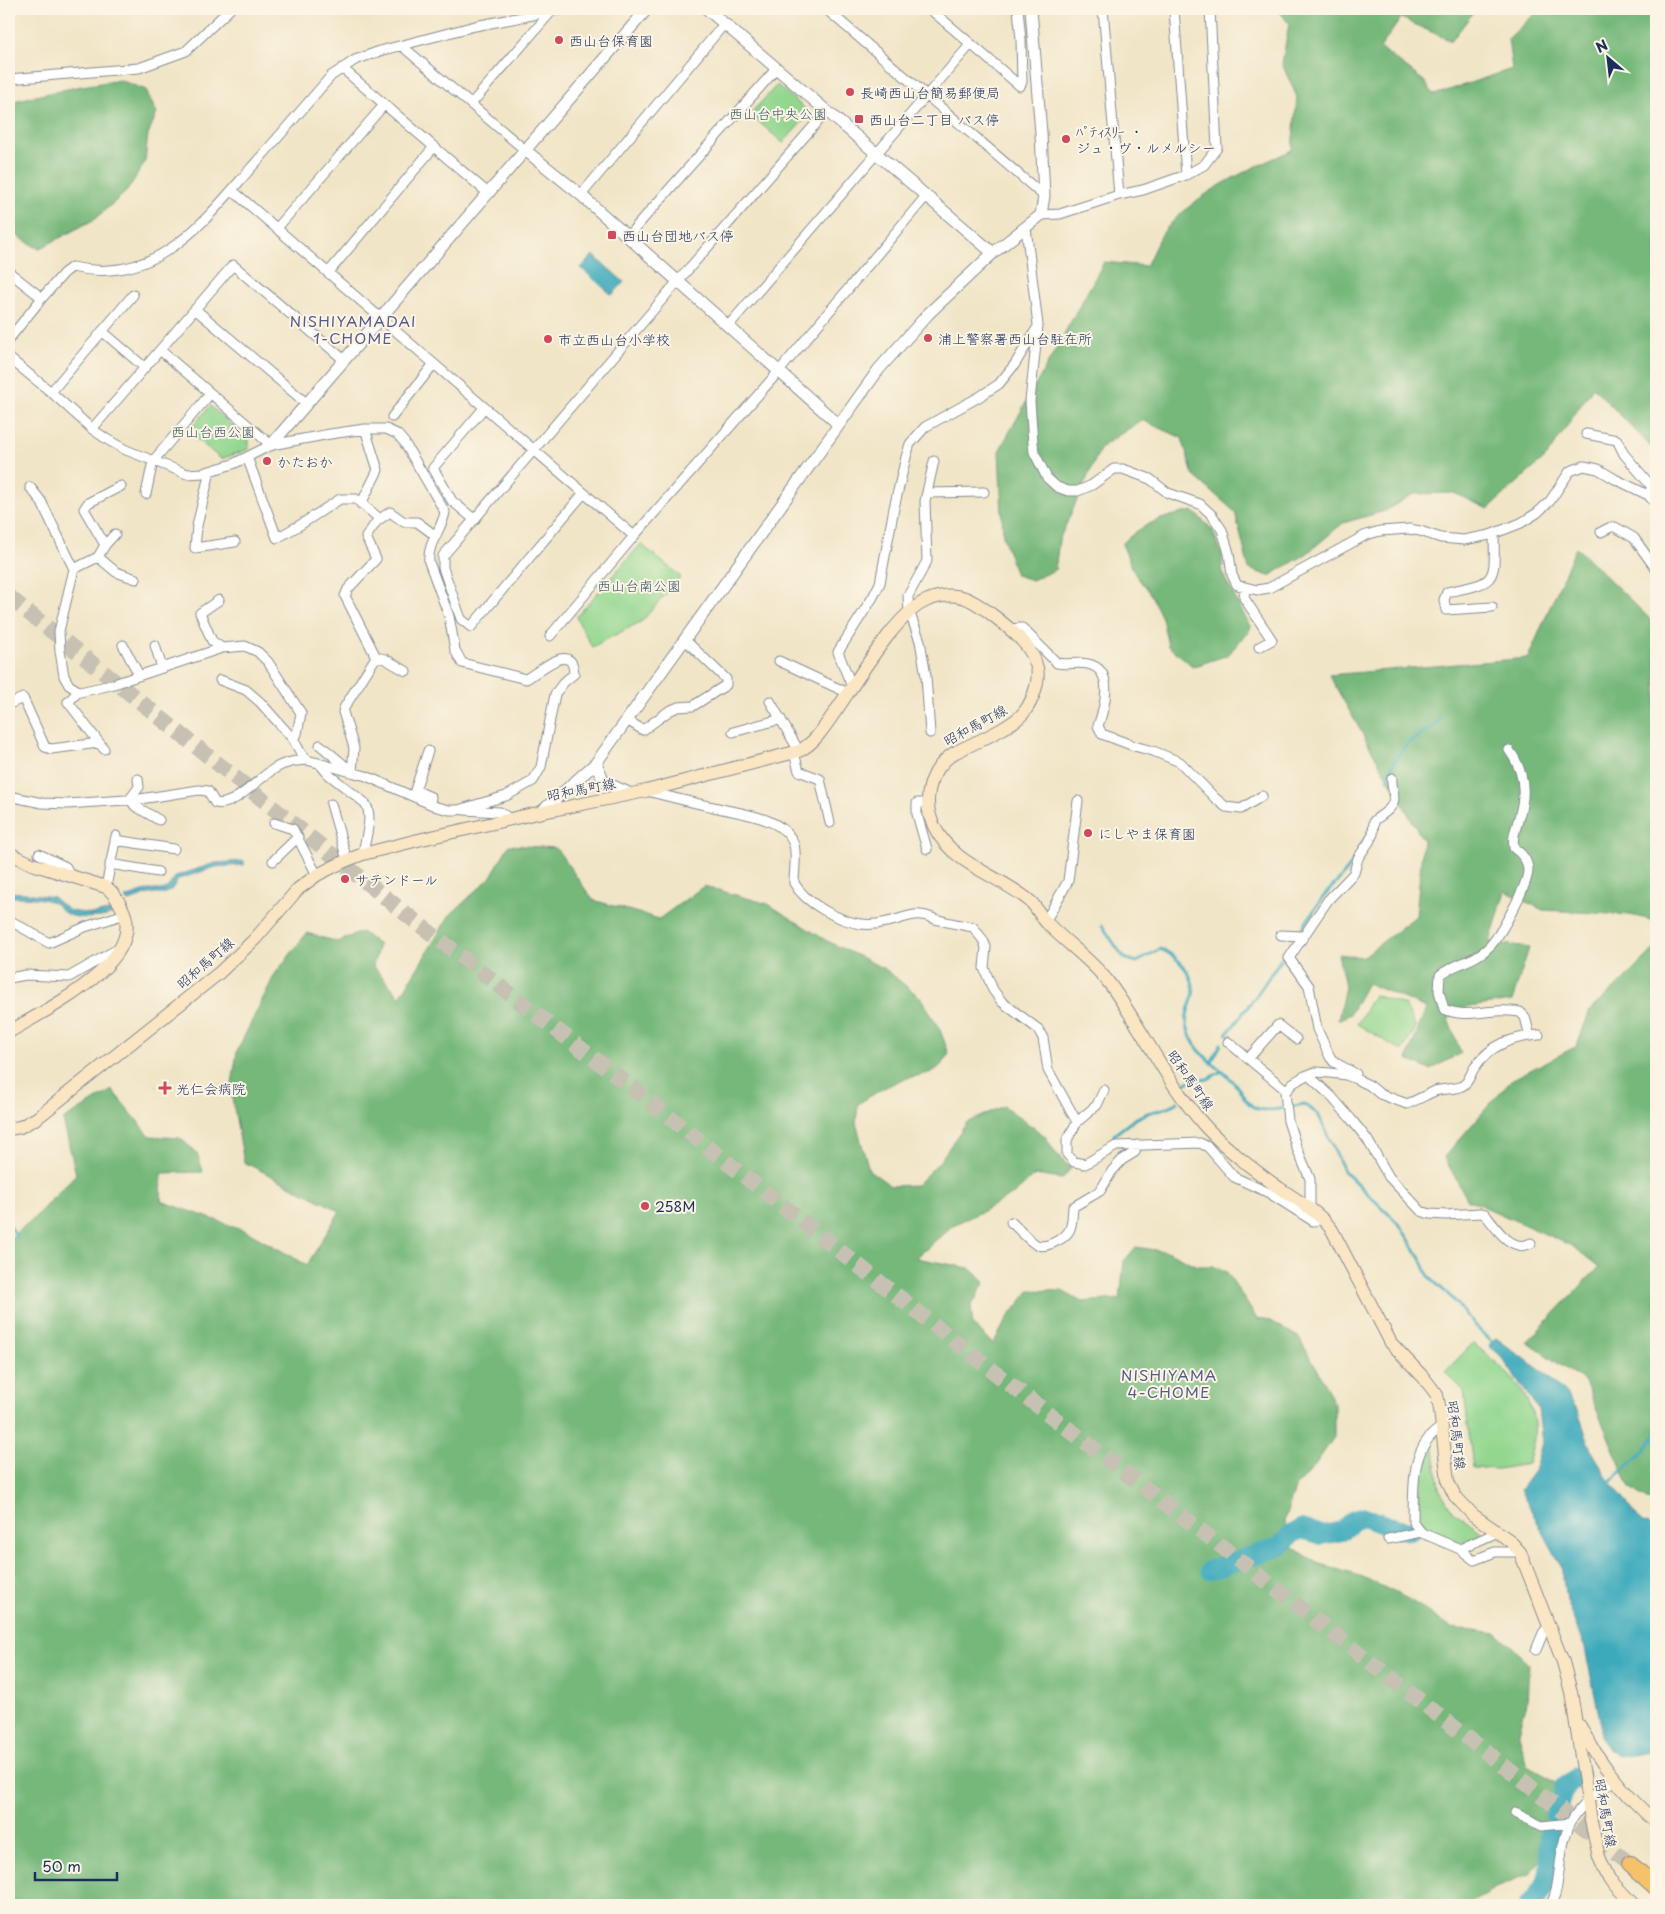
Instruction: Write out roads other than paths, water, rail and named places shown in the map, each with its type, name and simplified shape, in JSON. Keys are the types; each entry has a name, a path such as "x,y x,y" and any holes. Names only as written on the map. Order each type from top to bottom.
{"highway":[{"path":"1630,1864 1656,1887"}],"main road":[{"name":"昭和馬町線","path":"9,1129 20,1127 37,1118 191,996 255,939 298,888 317,875 346,860 363,854 541,812 646,791 797,752 812,742 892,631 909,611 928,600 950,595 963,597 976,604 1024,644 1037,668 1037,681 1025,711 1013,722 946,759 938,768 929,788 927,803 935,828 944,842 964,860 1031,903 1046,922 1079,950 1108,982 1181,1095 1204,1124 1231,1151 1325,1220 1345,1253 1368,1302 1391,1343 1435,1391 1439,1400 1448,1482 1455,1496 1473,1515 1515,1545 1520,1552 1563,1662 1574,1714 1596,1846 1604,1871 1615,1887 1634,1905"},
{"path":"9,853 32,864 106,887 114,894 125,914 127,929 122,947 102,972 91,981 9,1032"},
{"name":"昭和馬町線","path":"1574,1714 1586,1738 1615,1780 1656,1822"}],"street":[{"path":"9,79 139,68 186,51 230,9"},
{"path":"9,336 64,272 72,267 85,270 126,268 156,258 194,231 331,76 342,68 368,55 475,26 564,9"},
{"path":"270,445 343,358 380,319 648,9"},
{"path":"707,9 993,253"},
{"path":"826,9 1044,196"},
{"path":"930,9 1020,86 1022,82 1021,40 1018,9"},
{"path":"1031,9 1041,134 1044,196 1041,215"},
{"path":"1103,9 1119,196"},
{"path":"1174,9 1186,174"},
{"path":"541,812 596,763 838,424 899,344 929,313 993,253 1041,215 1060,214 1143,190 1186,174 1204,165 1217,148 1210,9"},
{"path":"471,104 551,12"},
{"path":"581,195 725,23"},
{"path":"729,325 970,45"},
{"path":"402,46 581,195 780,370 838,424"},
{"path":"342,68 488,194"},
{"path":"628,237 777,68"},
{"path":"277,228 384,105"},
{"path":"583,494 471,627 461,618 443,568 443,556 678,281 827,112"},
{"path":"328,272 433,148"},
{"path":"232,190 433,365 634,536"},
{"path":"550,636 634,536 780,370 927,195"},
{"path":"1026,228 1038,325 1030,401 1034,452 1047,478 1057,487 1068,492 1078,491 1092,485 1114,469 1123,469 1150,479 1168,494 1200,504 1212,515 1222,530 1229,553 1233,579 1237,585 1258,590 1269,588 1366,536 1380,531 1409,529 1441,538 1464,540 1494,534 1521,523 1537,513 1550,501 1566,475 1579,467 1598,468 1615,479 1648,495 1656,504"},
{"path":"92,429 233,266 343,358"},
{"path":"9,272 42,298"},
{"path":"51,392 133,295"},
{"path":"195,309 306,402"},
{"path":"850,690 838,652 880,583 894,508 910,444 925,427 979,398 999,384 1015,364 1038,325"},
{"path":"102,331 144,367"},
{"path":"160,350 270,445"},
{"path":"9,358 92,429 126,450 187,474 210,471 233,464 270,445 365,429 386,429 397,434 404,442 445,512 444,521 428,554 429,562 449,616 455,650 462,663 526,679 555,659 561,658 567,660 574,671 574,674 564,682 555,694 541,767 533,781 506,796 458,810"},
{"path":"392,417 433,365"},
{"path":"146,494 153,461 210,394"},
{"path":"475,520 452,501 433,468 484,408"},
{"path":"361,504 378,470 365,429"},
{"path":"1586,434 1617,440 1624,454 1652,488 1648,495"},
{"path":"247,457 277,538 300,526 340,499 356,499 380,519"},
{"path":"930,733 926,676 920,641 909,611 908,596 926,561 925,501 934,461"},
{"path":"210,471 197,526 195,548 235,542"},
{"path":"105,545 84,509 88,503 121,486"},
{"path":"30,487 41,501 74,569 59,630 64,676 69,684 78,692"},
{"path":"927,493 984,492"},
{"path":"376,657 345,596 348,589 376,559 366,536 380,519 390,512 404,522 417,522 436,536"},
{"path":"1601,532 1612,526 1634,538 1656,570"},
{"path":"74,569 98,557 105,545 115,534"},
{"path":"1492,607 1446,610 1444,600 1448,592 1476,586 1492,577 1494,569 1494,534"},
{"path":"98,557 116,572 136,579"},
{"path":"1245,588 1244,598 1272,640 1259,647"},
{"path":"219,600 200,613 212,640 222,648"},
{"path":"1008,629 1022,628 1057,663 1090,664 1099,671 1103,677 1105,688 1104,709 1098,726 1102,734 1180,762 1226,807 1241,809 1262,796"},
{"path":"627,720 644,730 669,711 678,707 693,706 726,685 726,679 684,639"},
{"path":"123,645 139,675"},
{"path":"155,646 162,668"},
{"path":"9,704 22,698 45,746 51,749 101,746 68,702 78,692 111,685 222,648 238,646 252,648 262,655 272,666 301,713 299,728 293,739"},
{"path":"376,657 385,658 406,671"},
{"path":"352,772 354,748 344,718 344,708 376,657"},
{"path":"779,661 850,690"},
{"path":"220,680 246,690 260,702 293,739 302,755 308,760"},
{"path":"770,701 797,752 799,771 820,779 830,823"},
{"path":"733,732 781,719"},
{"path":"320,746 352,772"},
{"path":"1392,778 1394,799 1392,804 1386,812 1374,821 1373,834 1358,858 1354,873 1328,900 1289,958 1309,986 1316,1024 1334,1062 1361,1077 1380,1094 1407,1104 1434,1091 1463,1086 1474,1067 1485,1054 1513,1039 1534,1035 1525,1017 1520,1012 1500,1010 1464,1015 1444,1009 1439,990 1440,974 1450,967 1473,958 1490,946 1515,905 1525,884 1528,869 1522,854 1514,848 1512,838 1521,810 1523,776 1518,762 1509,750"},
{"path":"428,751 415,790 431,797 430,803"},
{"path":"9,796 55,804 130,799 206,790 215,803 222,804 236,797 273,769 285,763 308,760 366,776 449,810 500,812 510,819"},
{"path":"319,763 328,774 365,803 369,809 363,854"},
{"path":"596,763 604,782 631,794"},
{"path":"130,799 139,787 138,779"},
{"path":"646,791 744,813 763,819 782,829 794,844 795,886 824,911 860,924 887,922 919,914 937,920 973,927 977,930 986,946 984,968 993,990 1002,1002 1038,1029 1043,1038 1048,1070 1077,1122"},
{"path":"130,799 135,806 159,820"},
{"path":"1046,922 1068,882 1078,801"},
{"path":"927,803 917,803 916,814 928,849"},
{"path":"331,804 346,860"},
{"path":"274,822 293,829 317,875"},
{"path":"273,861 298,837"},
{"path":"106,887 116,838 174,849"},
{"path":"39,854 66,867 69,875"},
{"path":"110,864 158,872"},
{"path":"9,920 49,943 85,927 125,914"},
{"path":"1285,935 1302,936"},
{"path":"9,978 26,975 69,977 122,947"},
{"path":"1248,1059 1278,1025 1296,1039"},
{"path":"1228,1042 1286,1090"},
{"path":"1310,1208 1310,1180 1296,1146 1287,1112 1286,1090 1293,1083 1316,1072 1346,1075 1369,1085"},
{"path":"1308,1075 1351,1118 1367,1139 1389,1176 1422,1211 1430,1214 1446,1215 1485,1214 1506,1240 1522,1245 1531,1243"},
{"path":"1104,1090 1097,1105 1077,1122 1067,1140 1067,1154 1074,1162 1085,1164 1116,1146 1200,1143 1208,1147 1234,1177 1269,1193 1313,1221 1325,1220"},
{"path":"1011,1222 1036,1245 1044,1246 1059,1239 1068,1232 1072,1225 1073,1208 1100,1191 1112,1171 1122,1160 1135,1152 1137,1145"},
{"path":"1442,1427 1433,1432 1423,1445 1417,1459 1413,1522 1421,1532 1460,1549 1474,1560 1495,1552 1520,1552"},
{"path":"1388,1539 1421,1532"},
{"path":"1460,1549 1498,1532"},
{"path":"1536,1650 1543,1633 1549,1626"},
{"path":"1550,1905 1553,1902 1565,1835 1570,1823 1588,1799 1615,1780"},
{"path":"1515,1814 1542,1826 1570,1823"}],"water":[{"path":"593,255 624,282 612,295 581,268"},
{"path":"244,861 244,865 216,867 179,879 171,890 163,894 149,894 127,902 125,898 149,890 162,890 168,887 176,876 215,863"},
{"path":"9,892 53,897 70,911 93,914 113,910 114,914 91,918 72,916 48,900 9,897"},
{"path":"1496,1338 1543,1372 1566,1394 1578,1412 1592,1451 1610,1482 1642,1522 1656,1528 1656,1756 1650,1751 1619,1756 1608,1749 1600,1738 1600,1720 1585,1648 1566,1600 1561,1565 1520,1490 1534,1471 1542,1443 1538,1409 1499,1354 1489,1346"}],"waterway":[{"path":"1388,779 1393,763 1401,752 1409,743 1435,725 1440,718"},
{"path":"1359,850 1370,826"},
{"path":"1227,1034 1256,996 1322,899 1347,871 1354,860"},
{"path":"1102,926 1124,958 1137,962 1160,949 1179,961 1192,981 1193,996 1187,1014 1187,1021 1190,1035 1199,1050 1231,1079 1254,1107 1263,1110 1275,1110 1304,1104 1318,1114 1344,1171 1399,1224 1421,1259 1429,1277 1452,1298 1476,1327 1495,1345"},
{"path":"1211,1063 1221,1044"},
{"path":"1182,1086 1190,1081 1208,1079 1222,1071"},
{"path":"1114,1142 1114,1135 1134,1120 1148,1113 1170,1107 1177,1102"},
{"path":"9,1224 18,1239"},
{"path":"1610,1482 1640,1455 1656,1435"},
{"path":"1210,1570 1279,1547 1292,1534 1301,1529 1321,1535 1333,1533 1342,1531 1354,1520 1364,1517 1388,1526 1410,1531"},
{"path":"1555,1816 1565,1787 1579,1775"},
{"path":"1529,1905 1539,1895 1548,1877 1550,1863 1549,1835"}],"tunnel":[{"path":"9,597 411,918 1630,1864"}],"place":[{"name":"西山台保育園","path":"559,40"},
{"name":"長崎西山台簡易郵便局","path":"850,92"},
{"name":"西山台二丁目 バス停","path":"859,119"},
{"name":"ﾊﾟﾃｨｽﾘｰ ・ ジュ・ヴ・ルメルシー","path":"1066,139"},
{"name":"西山台団地バス停","path":"612,235"},
{"name":"浦上警察署西山台駐在所","path":"928,338"},
{"name":"市立西山台小学校","path":"548,339"},
{"name":"かたおか","path":"267,461"},
{"name":"にしやま保育園","path":"1088,833"},
{"name":"サテンドール","path":"345,879"},
{"name":"光仁会病院","path":"165,1088"},
{"name":"258M","path":"645,1206"}],"district":[{"name":"NISHIYAMADAI 1-CHOME","path":"353,328"},
{"name":"NISHIYAMA 4-CHOME","path":"1169,1382"}],"park label":[{"name":"西山台中央公園","path":"778,113"},
{"name":"西山台西公園","path":"213,431"},
{"name":"西山台南公園","path":"639,585"}]}
